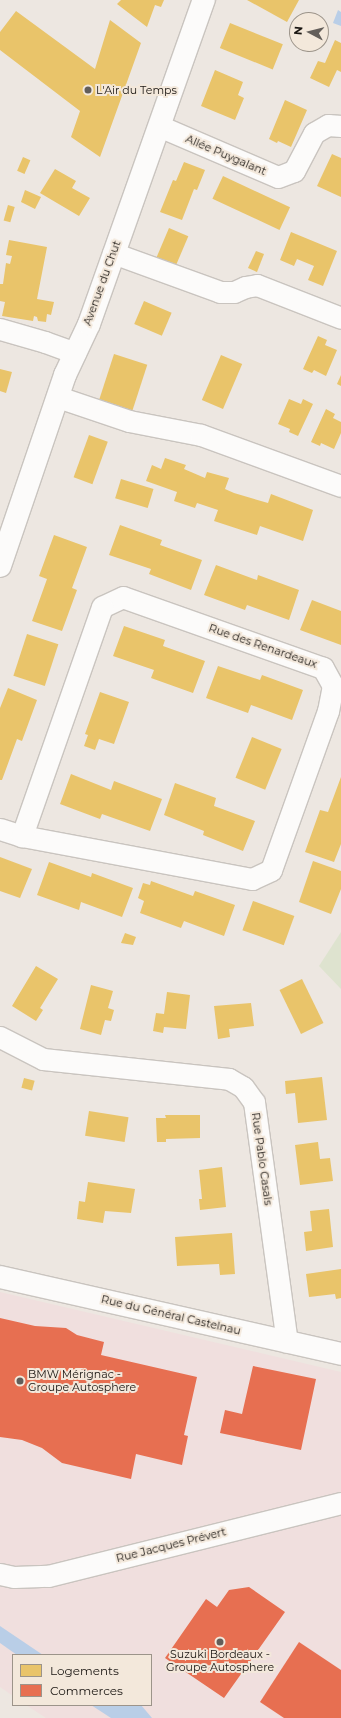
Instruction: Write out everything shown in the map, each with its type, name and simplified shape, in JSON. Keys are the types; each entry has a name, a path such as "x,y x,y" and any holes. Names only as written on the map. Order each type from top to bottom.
{"street":[{"name":"Avenue du Chut","path":"0,566 65,375 89,324 204,0"},
{"name":"Allée Puygalant","path":"159,126 278,177 294,171 314,134 328,125 341,126"},
{"path":"113,253 220,292 234,292 245,287 257,285 341,318"},
{"path":"0,329 45,342 75,353"},
{"path":"58,397 129,421 201,435 341,486"},
{"name":"Rue des Renardeaux","path":"0,829 22,836 252,879 271,870 328,711 333,686 323,668 123,597 102,607 22,836"},
{"name":"Rue Pablo Casals","path":"0,1037 43,1059 229,1079 243,1087 254,1102 288,1342"},
{"name":"Rue du Général Castelnau","path":"0,1277 341,1354"},
{"name":"Rue Jacques Prévert","path":"0,1574 14,1577 48,1576 341,1503"}],"shaded area":[{"path":"0,1292 341,1372 341,1718 46,1718 28,1706 152,1706 152,1654 12,1654 12,1695 0,1687"}],"green space":[{"path":"341,932 341,989 319,966"}],"water":[{"path":"338,10 341,12 341,26 333,23"},
{"path":"0,1626 42,1654 16,1654 0,1643"},
{"path":"93,1706 142,1706 152,1718 111,1718"}],"building: Logements":[{"path":"121,0 164,0 161,7 155,5 147,27 117,4"},
{"path":"247,0 299,0 292,12 289,12 289,18 287,22"},
{"name":"L'Air du Temps","path":"16,11 95,69 110,20 141,43 100,157 71,137 80,111 0,50 0,32"},
{"path":"230,23 283,44 273,69 220,48"},
{"path":"335,40 341,43 341,72 337,70 329,87 310,78 318,61 325,63"},
{"path":"215,70 243,82 238,95 244,98 235,120 201,106"},
{"path":"285,100 307,110 291,147 269,139"},
{"path":"332,154 341,158 341,197 317,186"},
{"path":"23,157 30,160 25,174 17,171"},
{"path":"184,162 205,170 197,190 194,189 182,220 160,212 173,180 176,181"},
{"path":"55,169 76,181 72,188 90,198 79,216 40,193"},
{"path":"223,176 290,207 280,230 212,199"},
{"path":"25,190 41,197 35,209 21,202"},
{"path":"8,205 15,207 10,222 4,220"},
{"path":"169,228 188,236 175,267 156,258"},
{"path":"291,232 337,251 323,286 308,280 314,266 297,259 294,266 280,260"},
{"path":"9,240 47,247 37,299 54,302 51,315 47,314 46,322 38,321 37,317 34,316 33,321 2,316 5,302 0,301 0,284 3,284 6,263 10,264 12,256 6,255"},
{"path":"256,251 264,254 257,272 248,268"},
{"path":"144,301 172,313 162,336 134,324"},
{"path":"318,336 327,340 325,345 337,350 326,376 314,370 312,373 303,369"},
{"path":"114,354 147,365 132,410 99,400"},
{"path":"221,355 242,364 223,409 202,400"},
{"path":"0,369 12,372 6,393 0,391"},
{"path":"341,375 341,386 337,384"},
{"path":"289,399 301,404 303,399 313,404 298,436 289,432 290,429 278,424"},
{"path":"326,409 335,414 333,418 341,422 341,433 334,449 321,443 320,446 311,442"},
{"path":"89,435 108,442 92,484 74,477"},
{"path":"165,458 186,465 184,469 205,478 207,472 229,478 225,489 234,493 268,503 271,494 313,510 303,541 260,526 257,535 214,521 218,510 197,503 195,508 174,501 177,492 146,481 152,465 161,469"},
{"path":"121,479 154,489 148,508 115,498"},
{"path":"120,525 162,540 160,545 202,560 191,590 149,574 151,569 109,555"},
{"path":"54,535 87,547 72,588 77,590 62,631 32,621 47,579 39,576"},
{"path":"216,565 257,580 258,575 299,590 289,620 247,605 245,610 204,595"},
{"path":"312,600 341,611 341,645 300,630"},
{"path":"124,626 165,640 163,646 205,661 193,693 151,678 154,670 113,656"},
{"path":"27,634 58,644 45,686 13,676"},
{"path":"218,666 260,680 262,675 303,690 292,720 251,705 248,713 206,698"},
{"path":"8,688 37,700 22,741 17,739 2,780 0,780 0,708"},
{"path":"100,692 129,702 114,744 99,739 95,750 84,746 88,735 85,734"},
{"path":"252,737 282,749 265,790 236,778"},
{"path":"71,774 111,790 114,781 162,799 150,831 102,814 100,819 60,804"},
{"path":"341,777 341,844 334,862 305,852 320,810 328,812"},
{"path":"175,783 216,798 214,806 255,821 243,851 203,835 204,831 164,815"},
{"path":"0,857 32,869 20,898 0,891"},
{"path":"313,861 341,871 341,889 331,914 299,902"},
{"path":"49,862 91,877 92,873 133,888 122,917 81,902 79,910 37,895"},
{"path":"151,881 193,896 195,891 235,905 224,936 184,921 181,928 140,913 144,901 138,898 143,883 150,885"},
{"path":"253,901 294,916 284,945 242,930"},
{"path":"125,933 136,937 133,945 121,943"},
{"path":"36,966 58,979 40,1008 43,1010 36,1021 12,1006"},
{"path":"302,979 323,1023 301,1034 280,990"},
{"path":"91,985 113,991 108,1008 114,1010 111,1021 105,1020 101,1035 80,1029"},
{"path":"167,992 190,995 186,1029 164,1027 163,1033 153,1031 156,1013 164,1014"},
{"path":"251,1003 254,1026 229,1029 230,1037 218,1039 214,1006"},
{"path":"322,1077 327,1120 298,1123 295,1093 286,1094 285,1081"},
{"path":"24,1078 35,1081 32,1091 21,1088"},
{"path":"89,1111 129,1117 125,1142 85,1136"},
{"path":"165,1115 200,1115 200,1138 166,1139 166,1142 157,1142 156,1118 166,1118"},
{"path":"318,1142 320,1159 330,1158 333,1181 300,1185 295,1145"},
{"path":"222,1167 226,1207 200,1210 199,1199 202,1199 199,1170"},
{"path":"88,1182 135,1189 131,1213 105,1211 103,1223 77,1219 79,1201 85,1202"},
{"path":"329,1209 333,1247 306,1251 304,1232 312,1231 310,1211"},
{"path":"232,1233 235,1274 220,1275 219,1264 177,1266 175,1237"},
{"path":"341,1269 341,1298 336,1299 335,1294 309,1297 306,1274"}],"building: Commerces":[{"path":"0,1318 35,1326 66,1328 77,1335 104,1342 101,1355 197,1377 184,1435 188,1436 182,1465 136,1454 131,1479 62,1463 42,1448 22,1440 0,1437"},
{"path":"253,1366 316,1379 301,1450 220,1433 225,1410 242,1414"},
{"name":"Suzuki Bordeaux - Groupe Autosphere","path":"249,1587 285,1612 224,1698 165,1658 206,1599 217,1607 229,1590"},
{"path":"299,1642 341,1670 341,1718 284,1718 260,1702"}],"place":[{"name":"L'Air du Temps","path":"88,90"},
{"name":"BMW Mérignac - Groupe Autosphere","path":"20,1381"},
{"name":"Suzuki Bordeaux - Groupe Autosphere","path":"220,1642"}]}
